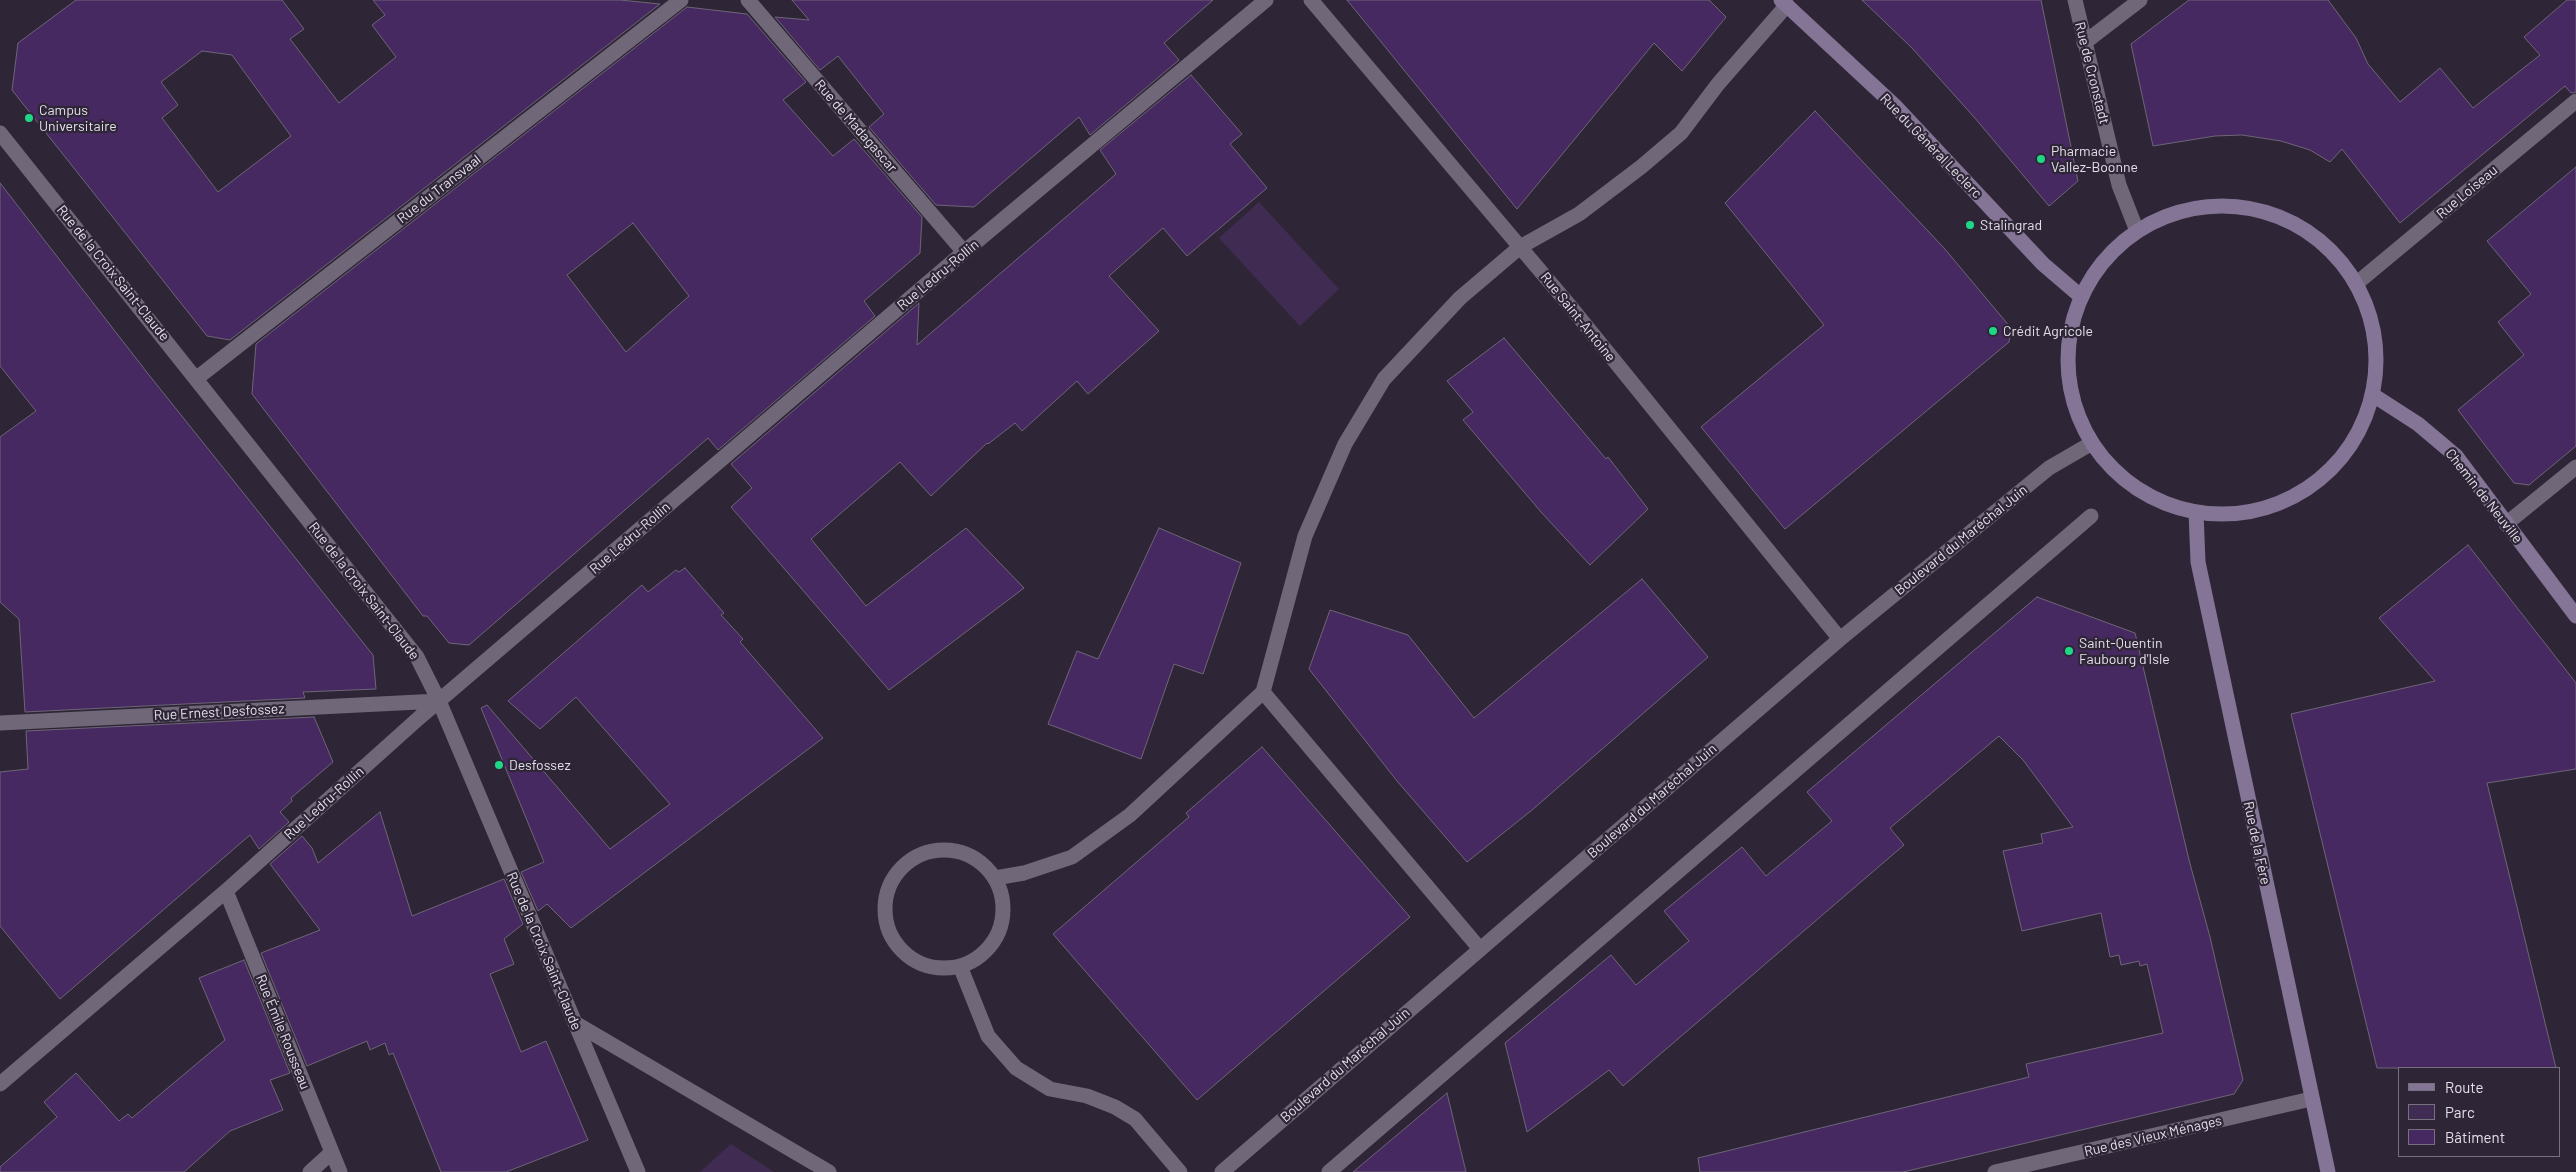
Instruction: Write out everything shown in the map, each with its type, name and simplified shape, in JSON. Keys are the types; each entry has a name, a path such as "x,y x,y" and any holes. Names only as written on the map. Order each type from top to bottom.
{"main road":[{"name":"Rue du Général Leclerc","path":"1784,3 1833,51 1894,105 2042,264 2078,294"},
{"path":"2216,205 2258,209 2304,230 2331,250 2357,283 2372,319 2377,357 2374,395 2359,432 2336,465 2305,491 2269,507 2229,514 2196,512 2151,497 2118,474 2092,443 2072,398 2068,349 2078,294 2102,262 2137,231 2175,213 2216,205"},
{"name":"Chemin de Neuville","path":"2374,395 2418,424 2456,456 2576,616"},
{"name":"Rue de la Fère","path":"2196,512 2198,562 2311,1100 2328,1172"}],"street":[{"name":"Rue du Transvaal","path":"197,378 681,0"},
{"name":"Rue de Madagascar","path":"748,0 964,252"},
{"name":"Rue Ledru-Rollin","path":"0,1084 226,891 439,701 964,252 1266,0"},
{"name":"Rue Saint-Antoine","path":"1311,0 1520,246 1840,639"},
{"name":"Rue de Cronstadt","path":"2075,0 2119,184 2137,231"},
{"path":"2084,43 2140,0"},
{"path":"995,878 1024,873 1072,858 1130,815 1263,692 1305,536 1345,444 1384,380 1460,298 1520,246 1579,214 1641,167 1681,133 1784,3"},
{"name":"Rue Loiseau","path":"2357,283 2576,101"},
{"name":"Rue de la Croix Saint-Claude","path":"0,132 417,656 439,701 638,1172"},
{"name":"Boulevard du Maréchal Juin","path":"1222,1172 1840,639 2049,468 2092,443"},
{"path":"2506,524 2576,467"},
{"path":"1329,1172 2091,516"},
{"path":"1263,692 1480,949"},
{"name":"Rue Ernest Desfossez","path":"0,723 439,701"},
{"path":"946,849 966,854 983,864 995,878 1002,896 1004,916 998,935 986,951 971,963 960,966 952,968 932,967 914,960 899,948 888,931 884,912 886,893 895,875 909,860 927,852 946,849"},
{"name":"Rue Émile Rousseau","path":"226,891 340,1172"},
{"path":"960,966 988,1036 1016,1068 1050,1089 1087,1096 1115,1107 1135,1119 1180,1172"},
{"path":"575,1023 829,1172"},
{"name":"Rue des Vieux Ménages","path":"1996,1172 2311,1100"},
{"path":"310,1172 332,1152"}],"green space":[{"path":"1259,202 1339,289 1300,326 1219,238"},
{"path":"731,1144 774,1172 700,1172"}],"building":[{"path":"76,0 282,0 304,29 290,39 339,103 396,57 372,25 385,15 373,0 620,0 660,4 230,340 207,336 12,90 18,43","holes":["202,51 232,55 291,136 218,192 162,118 178,105 161,82"]},
{"path":"792,0 1213,0 1164,43 1179,60 1090,135 1079,117 974,207 936,205 869,127 884,114 838,56 820,70 775,17 809,20"},
{"path":"1347,0 1709,0 1726,17 1682,71 1654,43 1517,209"},
{"path":"1862,0 2041,0 2078,181 2049,206 1974,117 1912,48"},
{"path":"2189,0 2328,0 2356,38 2368,64 2400,102 2440,68 2473,108 2540,55 2524,37 2567,0 2576,0 2576,92 2571,93 2565,86 2400,223 2342,149 2330,162 2310,150 2281,141 2242,135 2215,136 2153,146 2131,44"},
{"path":"687,7 747,14 806,82 783,100 833,156 854,139 922,217 920,253 864,301 875,316 718,450 708,438 469,645 449,643 427,616 423,616 252,394 256,344","holes":["633,223 689,296 626,352 567,275"]},
{"path":"1191,75 1242,134 1230,144 1267,188 1187,256 1163,228 1109,276 1159,331 1088,394 1077,381 1022,431 1015,423 987,443 931,496 900,462 811,539 866,606 966,528 1024,588 889,690 731,507 752,488 731,464 919,303 917,345 1116,174 1100,150"},
{"path":"1815,111 1944,248 2011,328 2009,342 1785,529 1701,427 1824,325 1725,203"},
{"path":"2576,167 2576,446 2529,485 2514,483 2458,410 2524,355 2498,322 2531,294 2487,241"},
{"path":"0,183 149,375 373,655 376,689 303,692 305,698 25,712 19,619 0,602 0,437 36,411 0,366"},
{"path":"1504,338 1606,459 1608,457 1648,509 1590,565 1541,512 1463,420 1473,412 1447,381"},
{"path":"1159,528 1241,563 1203,674 1174,664 1141,759 1048,724 1077,651 1098,659"},
{"path":"2468,545 2576,683 2576,769 2487,783 2556,1067 2377,1068 2291,714 2435,681 2379,618"},
{"path":"685,568 724,613 721,615 743,639 740,642 823,738 571,928 547,904 538,911 521,872 544,862 481,708 487,705 610,849 670,804 576,697 540,729 508,701 642,585 648,592 676,570 679,572"},
{"path":"1642,579 1708,657 1532,810 1467,862 1397,781 1309,669 1330,610 1408,635 1474,718"},
{"path":"2037,597 2135,633 2189,860 2210,937 2243,1080 2234,1094 1903,1172 1700,1172 1698,1158 2029,1077 2026,1064 2163,1033 2147,964 2140,966 2139,961 2121,965 2119,955 2110,957 2101,913 2022,931 2003,851 2043,843 2041,834 2073,827 2023,760 1999,736 1890,828 1904,845 1623,1086 1609,1070 1527,1132 1505,1043 1611,955 1636,985 1689,941 1664,911 1742,847 1766,876 1832,821 1807,792"},
{"path":"314,717 333,762 291,798 292,801 280,812 289,822 259,849 250,835 60,999 0,926 0,772 28,769 26,731"},
{"path":"1262,747 1410,917 1197,1100 1053,934 1189,817 1186,813"},
{"path":"380,812 412,916 504,879 523,924 504,939 514,964 490,974 521,1052 546,1041 588,1140 506,1172 441,1172 393,1053 389,1055 385,1043 370,1050 367,1041 307,1066 261,953 320,930 270,864 302,836 312,848 318,863"},
{"path":"244,960 290,1073 270,1080 283,1110 230,1131 184,1172 0,1172 0,1167 57,1117 44,1102 76,1073 119,1121 128,1114 132,1118 225,1040 199,978"},
{"path":"1447,1093 1466,1172 1353,1172"}],"place":[{"name":"Campus Universitaire","path":"29,118"},
{"name":"Pharmacie Vallez-Boonne","path":"2041,159"},
{"name":"Stalingrad","path":"1970,225"},
{"name":"Crédit Agricole","path":"1993,331"},
{"name":"Saint-Quentin Faubourg d'Isle","path":"2069,651"},
{"name":"Desfossez","path":"499,765"}]}
